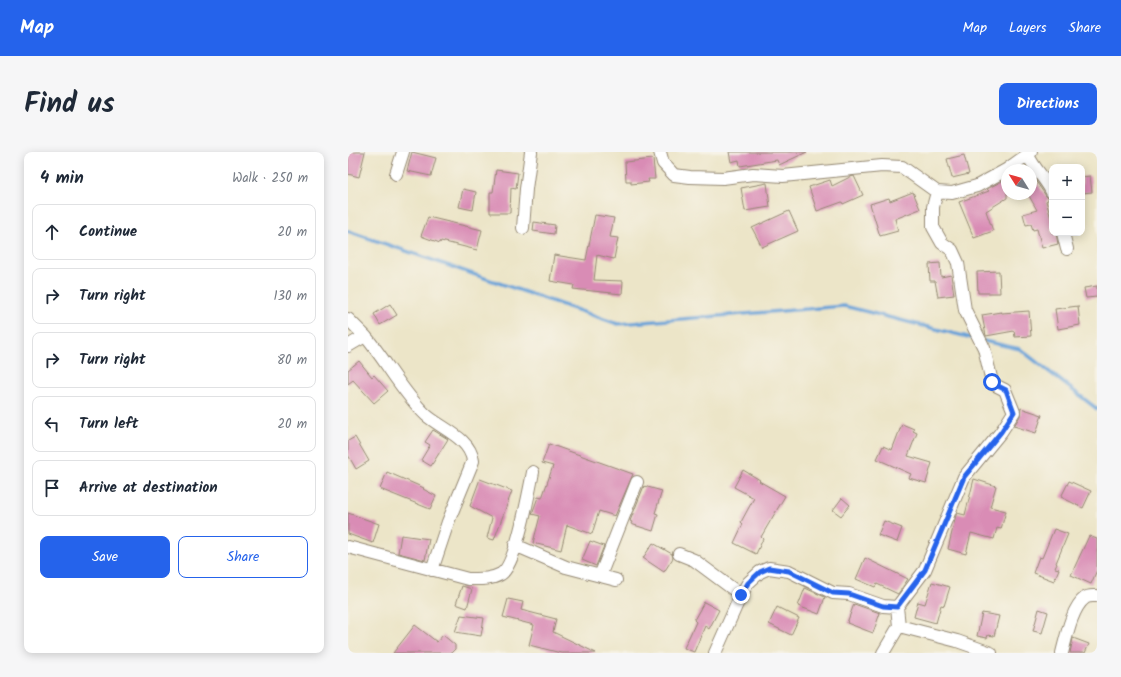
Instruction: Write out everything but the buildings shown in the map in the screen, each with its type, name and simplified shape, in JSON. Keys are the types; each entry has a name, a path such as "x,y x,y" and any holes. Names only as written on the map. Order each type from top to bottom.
{"street":[{"path":"396,174 403,152"},
{"path":"523,228 531,152"},
{"path":"660,152 663,163 674,175 723,178 753,174 783,176 882,166 902,167 937,192 952,194 977,186 1030,154 1033,166 1049,186"},
{"path":"883,653 899,626 897,607 925,570 964,477 1001,432 1014,412 1006,390 992,382 984,348 965,310 958,263 952,250 942,243 933,226 933,207 937,192"},
{"path":"1064,236 1067,249"},
{"path":"348,320 365,336 415,403 427,416 464,443 472,453 473,461 448,522 432,570"},
{"path":"348,346 365,336"},
{"path":"348,547 468,579 487,579 502,573 511,560 516,545 533,472"},
{"path":"600,576 637,482"},
{"path":"516,545 566,567 616,580"},
{"path":"678,554 694,560 741,595"},
{"path":"715,653 741,595 748,583 760,572 769,568 789,571 833,593 849,594 883,606 897,607"},
{"path":"1062,653 1073,618 1079,605 1085,598 1091,595 1097,596"},
{"path":"899,626 957,641 991,653"}],"waterway":[{"path":"348,231 618,324 844,306 976,339"},
{"path":"984,341 1020,349 1097,409"}],"route":[{"path":"741,595 748,583 760,572 769,568 789,571 833,593 849,594 867,602 883,606 897,607 925,570 964,477 1001,432 1014,412 1006,390 992,382"}]}
